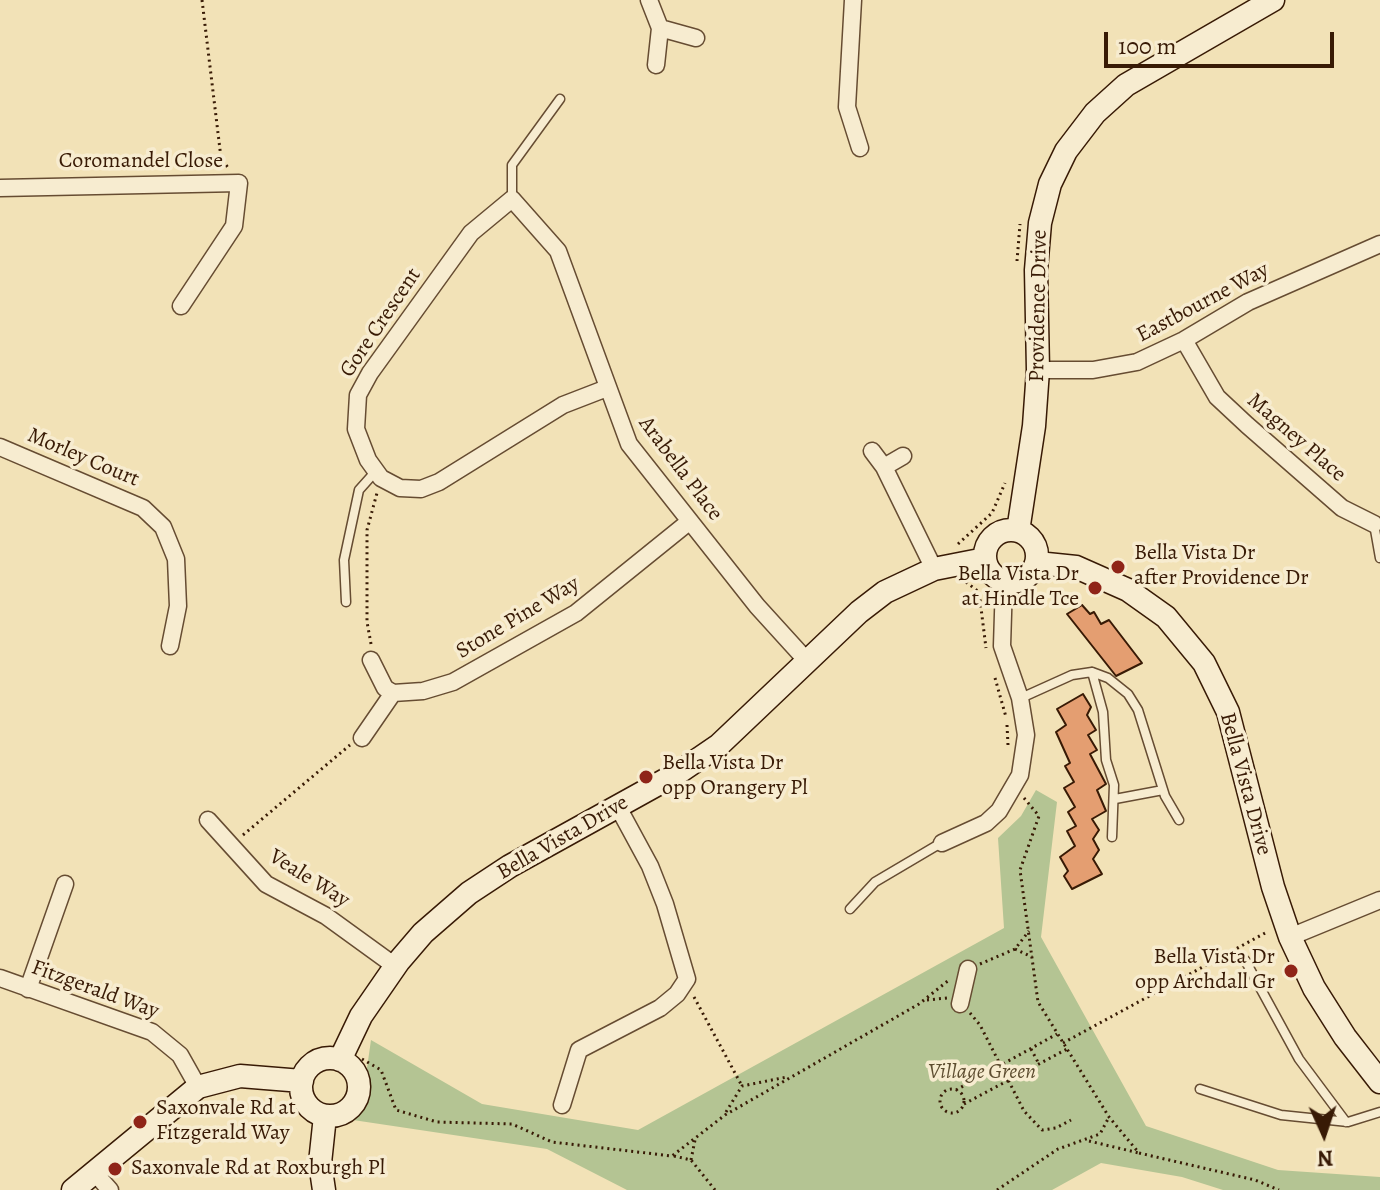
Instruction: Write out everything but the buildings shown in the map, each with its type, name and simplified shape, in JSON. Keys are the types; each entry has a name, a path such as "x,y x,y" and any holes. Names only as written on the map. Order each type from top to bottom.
{"street":[{"path":"649,0 660,28 656,65"},
{"path":"853,0 847,107 860,148"},
{"name":"Providence Drive","path":"1018,531 1034,426 1038,370 1036,270 1040,223 1050,184 1066,151 1095,113 1126,85 1273,0"},
{"path":"660,28 696,38"},
{"name":"Coromandel Close","path":"0,188 239,183 234,226 181,306"},
{"name":"Arabella Place","path":"512,199 558,251 629,444 757,606 807,661"},
{"name":"Gore Crescent","path":"378,474 356,429 355,408 362,384 471,233 512,199"},
{"name":"Eastbourne Way","path":"1038,370 1093,370 1137,362 1184,340 1248,302 1380,244"},
{"name":"Magney Place","path":"1184,340 1217,397 1342,508 1374,524"},
{"path":"378,474 400,488 431,486 563,405 607,388"},
{"name":"Morley Court","path":"0,447 143,508 163,527 176,559 178,606 170,646"},
{"path":"872,451 884,467 934,569"},
{"path":"884,467 903,456"},
{"name":"Stone Pine Way","path":"393,693 423,691 453,682 557,625 690,521"},
{"path":"1018,531 1035,545 1037,563 1022,580 1004,582 993,576 985,559 986,548 996,534 1018,531"},
{"name":"Bella Vista Drive","path":"342,1055 361,1016 395,966 423,933 469,893 719,745 874,600 908,579 934,569 985,559"},
{"name":"Bella Vista Drive","path":"1037,563 1076,567 1128,590 1166,617 1204,663 1228,712 1273,887 1290,937 1322,1000 1380,1082"},
{"path":"942,843 986,823 1013,792 1025,753 1020,698 1002,646 1004,582"},
{"path":"362,738 393,693 385,688 371,660"},
{"path":"562,1105 579,1050 660,1008 677,994 687,979 665,904 650,866 618,807"},
{"name":"Veale Way","path":"208,820 266,884 326,916 395,966"},
{"path":"28,989 65,884"},
{"path":"1290,937 1380,900"},
{"path":"960,1004 968,969"},
{"name":"Fitzgerald Way","path":"0,978 152,1032 180,1055 198,1087"},
{"path":"342,1055 354,1072 358,1093 346,1111 325,1116 305,1102 302,1081 306,1070 317,1061 342,1055"},
{"path":"73,1190 198,1087 240,1076 302,1081"},
{"path":"324,1190 320,1163 325,1116"},
{"path":"94,1172 110,1190"}],"lane":[{"path":"512,199 512,165 560,99"},
{"path":"346,602 344,560 359,490 378,474"},
{"name":"Magney Place","path":"1374,524 1380,558"},
{"path":"1020,698 1072,675 1092,672 1108,678 1128,694 1138,710 1163,790 1179,820"},
{"path":"1092,672 1103,712 1106,760 1115,799 1112,837"},
{"path":"1115,799 1163,790"},
{"path":"850,909 875,882 942,843"},
{"path":"1245,960 1299,1059 1346,1122"},
{"path":"1200,1089 1281,1115 1346,1122 1380,1112"}],"path":[{"path":"202,0 221,158 239,183"},
{"path":"371,660 367,530 378,474"},
{"path":"966,582 979,592 988,654"},
{"path":"991,666 1007,720 1007,757"},
{"path":"231,845 362,738"},
{"path":"1027,800 1039,816 1020,870 1038,1002 1109,1117 1139,1153"},
{"path":"672,1156 725,1115 923,1000 968,969 1015,949 1029,931"},
{"path":"1063,1043 1267,932"},
{"path":"1015,949 1032,957"},
{"path":"687,979 742,1086"},
{"path":"923,1000 948,998 960,1004 980,1025 1024,1111 1042,1130 1056,1128 1071,1120"},
{"path":"1057,1034 956,1090 944,1092 941,1107 955,1113 964,1104 1067,1049"},
{"path":"1030,1048 1039,1064"},
{"path":"342,1055 381,1070 396,1110 437,1122 512,1124 552,1142 691,1160 715,1190"},
{"path":"725,1115 742,1086 791,1076"},
{"path":"956,1090 962,1094 964,1104"},
{"path":"997,1190 1058,1149 1100,1134 1109,1117"},
{"path":"691,1160 695,1140"},
{"path":"1086,1140 1255,1180 1279,1190"}],"green space":[{"name":"Village Green","path":"1036,790 1057,802 1041,937 1146,1126 1278,1170 1380,1177 1380,1190 1223,1190 1182,1177 1101,1163 1052,1190 627,1190 547,1149 353,1120 366,1107 371,1090 367,1068 371,1040 482,1104 638,1130 1004,928 998,838 1021,816"}],"place":[{"name":"Bella Vista Dr after Providence Dr","path":"1118,567"},
{"name":"Bella Vista Dr at Hindle Tce","path":"1095,588"},
{"name":"Bella Vista Dr opp Orangery Pl","path":"646,777"},
{"name":"Bella Vista Dr opp Archdall Gr","path":"1291,971"},
{"name":"Saxonvale Rd at Fitzgerald Way","path":"140,1122"},
{"name":"Saxonvale Rd at Roxburgh Pl","path":"115,1169"}]}
